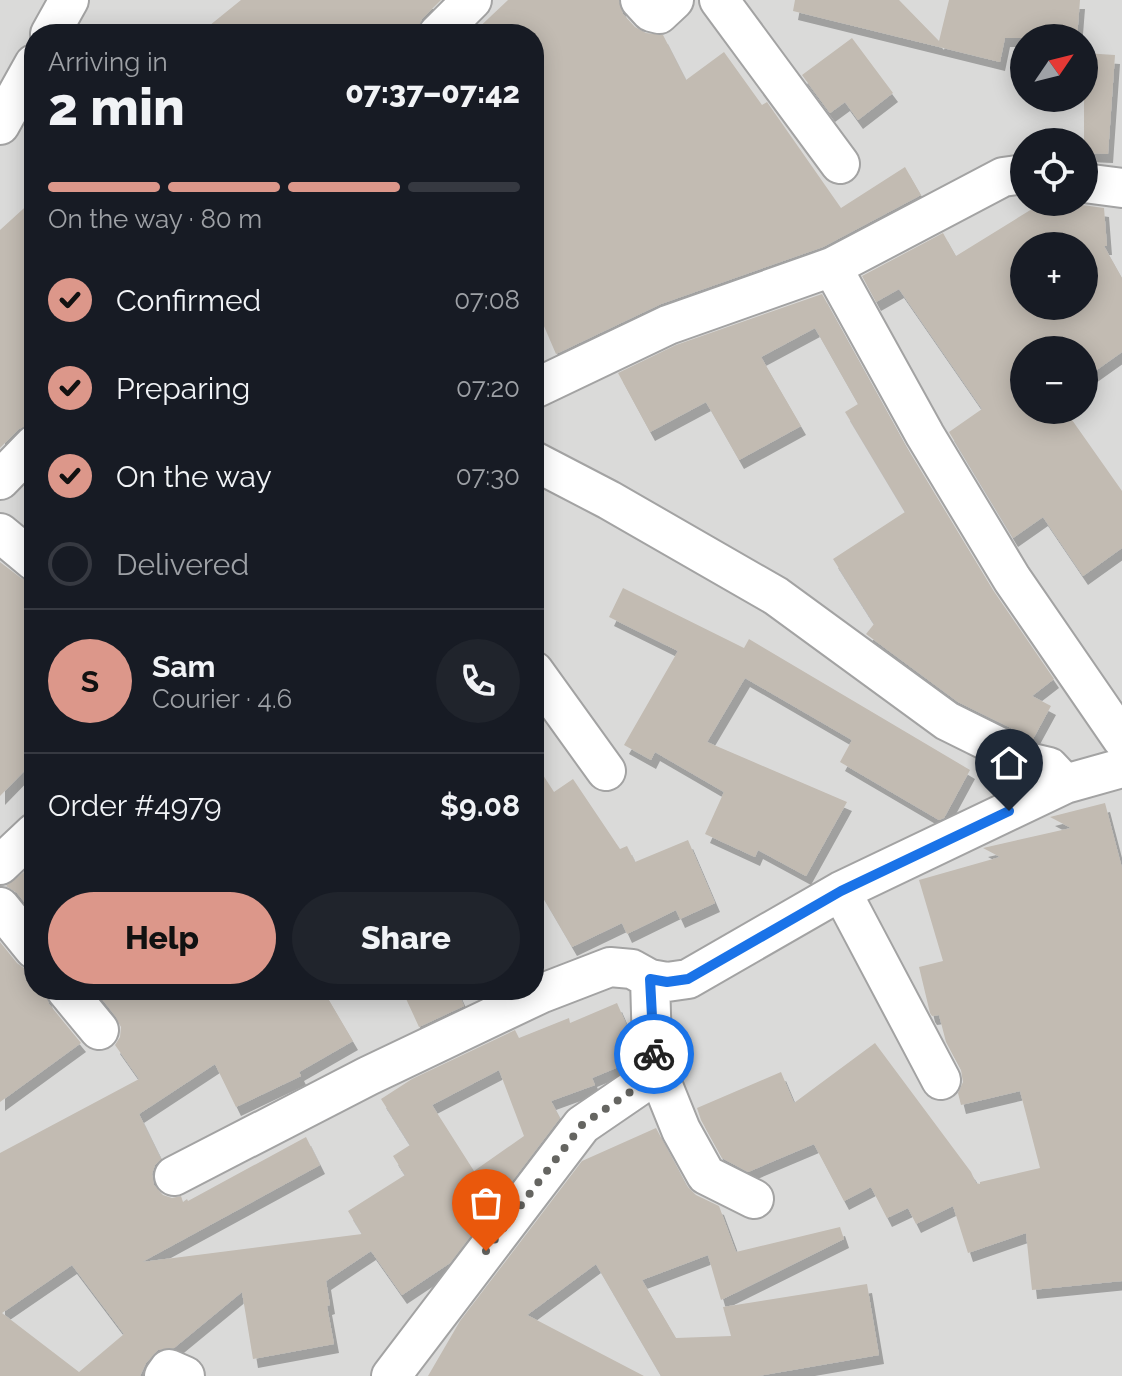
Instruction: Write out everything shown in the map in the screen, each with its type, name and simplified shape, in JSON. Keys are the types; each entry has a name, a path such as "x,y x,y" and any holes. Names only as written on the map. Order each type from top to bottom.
{"street":[{"path":"56,24 69,0"},
{"path":"448,24 472,0"},
{"path":"640,0 651,12 659,14 674,0"},
{"path":"719,0 840,164"},
{"path":"0,125 24,82"},
{"path":"544,384 668,325 832,267 1010,176"},
{"path":"1098,185 1122,188"},
{"path":"832,267 925,435 1012,579 1122,739"},
{"path":"0,480 24,455"},
{"path":"544,466 776,596 947,721 1032,763 1049,767 1065,784"},
{"path":"0,533 24,553"},
{"path":"544,685 606,771"},
{"path":"544,985 610,967 632,969 650,979 667,982 688,979 841,891 1065,784 1122,768"},
{"path":"0,865 24,842"},
{"path":"841,891 941,1080"},
{"path":"0,907 24,937"},
{"path":"650,979 652,1047 658,1073 681,1130 706,1175 754,1199"},
{"path":"74,1000 99,1030"},
{"path":"174,1176 512,1000"},
{"path":"391,1376 582,1125 658,1073"},
{"path":"164,1376 169,1369 185,1376"}],"shaded area":[{"path":"0,0 1122,0 1122,1376 0,1376"}],"building":[{"path":"241,0 441,0 420,24 211,24"},
{"path":"508,0 619,0 623,14 635,27 646,33 663,35 686,80 724,52 762,105 767,102 841,208 905,167 921,195 823,247 661,304 556,354 544,326 544,24 483,24"},
{"path":"795,0 899,0 939,41 949,0 1080,0 1078,24 1010,24 1010,38 1005,38 1000,62 793,11"},
{"path":"852,38 893,93 858,120 845,102 830,113 802,75"},
{"path":"1098,54 1115,55 1108,154 1098,154 1098,128 1084,128 1084,112 1098,112"},
{"path":"1098,207 1104,208 1107,246 1104,246 1122,278 1122,352 1098,369 1098,336 1010,336 1010,424 1075,424 1122,491 1122,548 1083,576 1043,517 1013,538 949,432 982,409 899,289 876,302 862,276 943,233 956,256 1021,216 1098,216"},
{"path":"24,208 24,427 0,448 0,230"},
{"path":"822,294 906,446 993,590 1054,679 1032,696 1051,706 1033,739 958,702 866,634 874,624 833,559 905,512 845,412 858,404 815,328 761,357 801,426 739,460 706,402 650,432 618,373 676,345"},
{"path":"0,562 24,579 24,771 0,796"},
{"path":"623,588 744,648 749,639 970,770 944,818 939,820 840,762 852,740 745,678 707,742 847,802 806,876 758,850 755,857 705,834 724,792 655,752 651,760 624,745 678,651 609,617"},
{"path":"544,776 554,792 573,779 620,849 627,846 635,862 688,840 715,903 680,919 676,910 627,934 622,923 572,947 544,899"},
{"path":"1105,803 1122,868 1122,1281 1032,1290 1026,1233 968,1253 953,1206 916,1224 908,1208 887,1218 871,1187 844,1201 814,1144 748,1172 722,1158 697,1108 781,1072 794,1103 875,1043 976,1183 1040,1168 1020,1091 961,1105 958,1093 963,1082 961,1070 946,1042 939,1015 932,1016 930,1013 919,967 943,961 919,880 1000,857 983,848 1071,828 1050,817"},
{"path":"24,872 24,902 17,893 6,886"},
{"path":"0,942 24,968 24,1000 48,1000 81,1043 0,1102"},
{"path":"103,1000 329,1000 353,1041 299,1072 301,1076 236,1107 215,1064 139,1114 161,1159 152,1174 154,1185 163,1195 172,1198 181,1196 183,1202 306,1137 320,1165 142,1262 362,1234 348,1211 405,1175 393,1156 410,1145 381,1099 412,1079 515,1030 519,1038 569,1018 570,1023 617,1003 630,1033 633,1061 592,1078 595,1085 551,1101 560,1118 450,1263 402,1295 371,1251 326,1281 334,1344 253,1359 242,1292 174,1348 158,1350 146,1363 140,1376 0,1376 0,1153 139,1079 115,1045 121,1027","holes":["499,1070 524,1136 474,1171 432,1105","72,1265 124,1334 79,1372 2,1313"]},
{"path":"407,1000 461,1000 464,1006 419,1027"},
{"path":"656,1128 687,1186 696,1195 719,1206 736,1252 840,1227 844,1239 721,1300 708,1255 642,1280 676,1338 731,1336 723,1307 867,1284 879,1355 758,1376 661,1376 596,1264 527,1315 644,1376 428,1376 460,1321 582,1161"}],"way so far":[{"path":"486,1251 582,1125 658,1073 654,1054"}],"route":[{"path":"654,1054 650,979 667,982 688,979 841,891 1009,811"}]}
